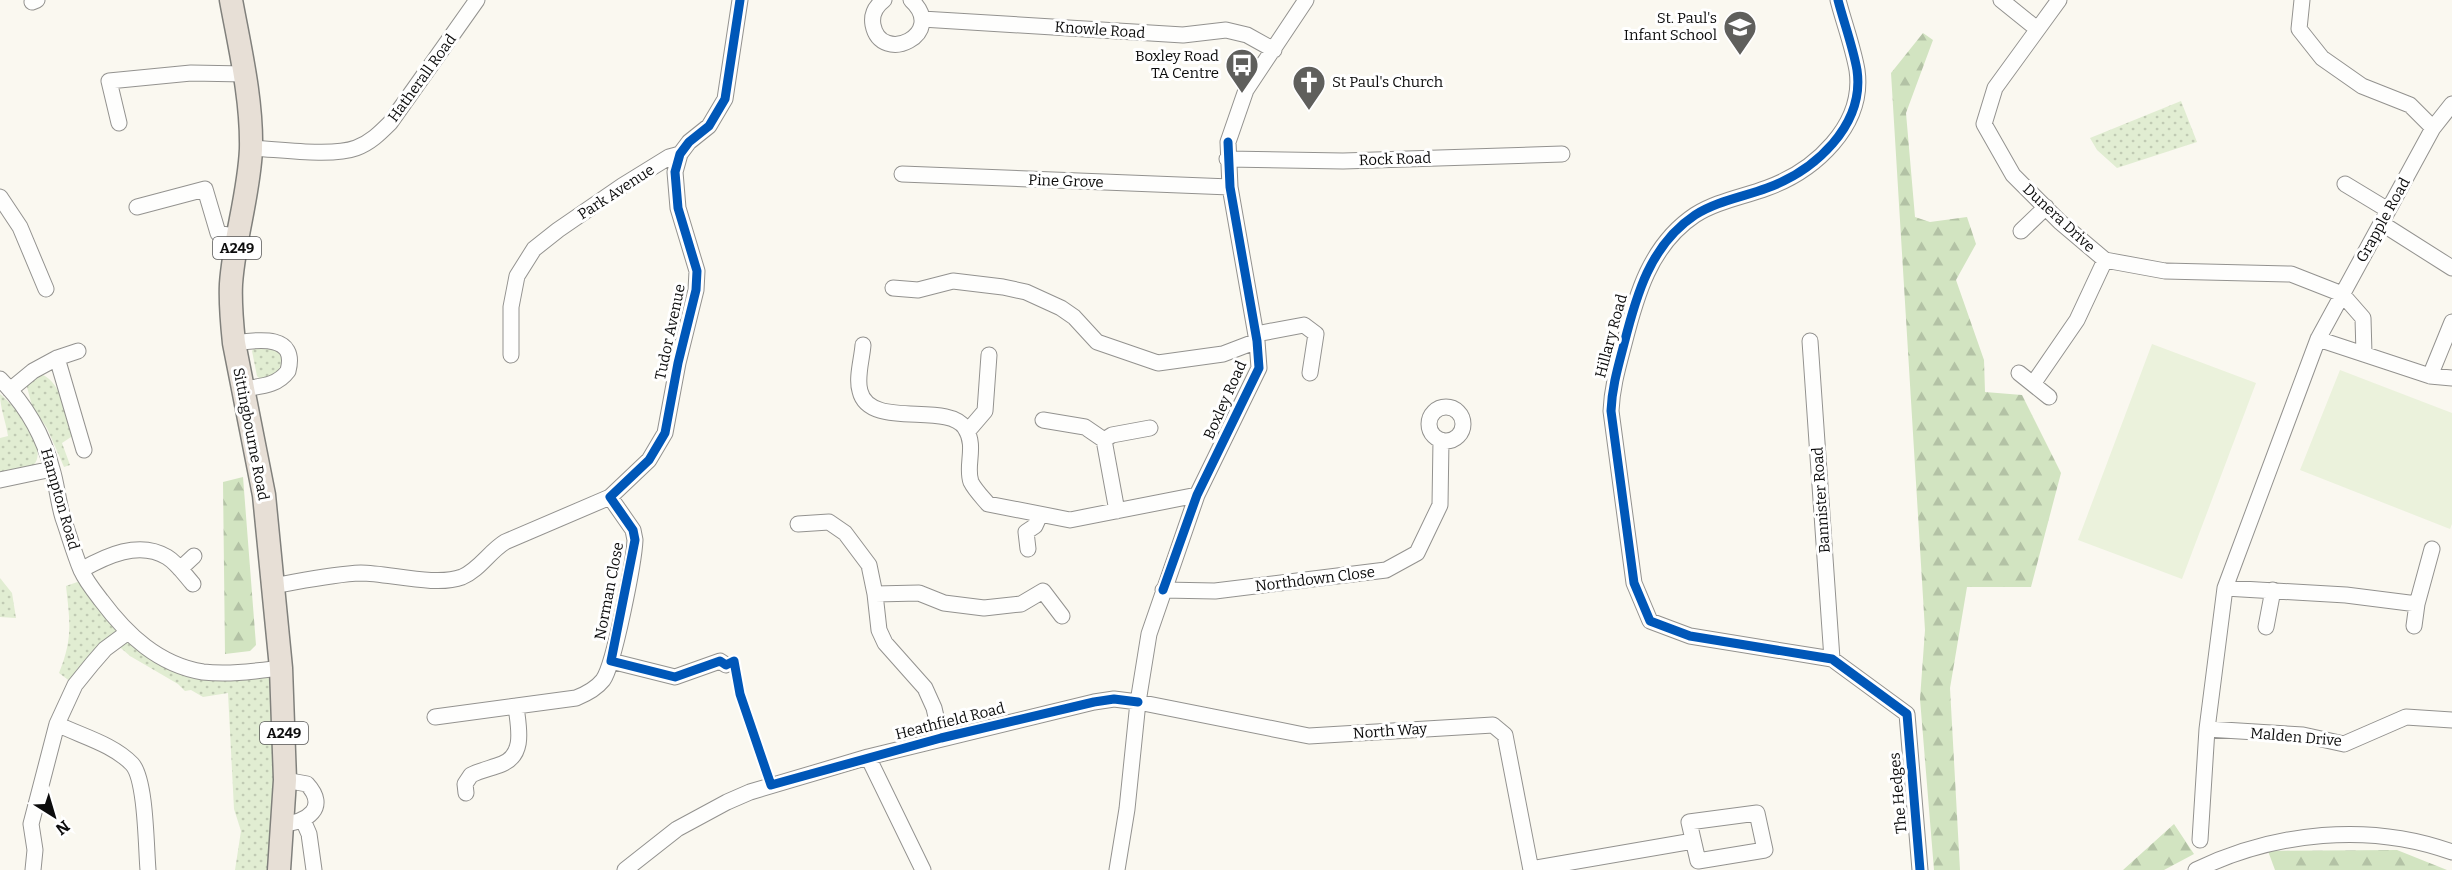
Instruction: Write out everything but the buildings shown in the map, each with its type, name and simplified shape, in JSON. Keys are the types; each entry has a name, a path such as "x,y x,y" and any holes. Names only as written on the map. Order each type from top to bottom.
{"highway":[{"name":"Sittingbourne Road","path":"231,0 245,74 251,148 231,282 234,343 264,495 281,668 285,780 293,822 279,870"}],"street":[{"name":"Hatherall Road","path":"251,148 328,151 354,149 375,138 390,123 477,0"},
{"name":"Park Avenue","path":"511,355 511,307 517,276 534,249 622,186 669,157 680,154 689,142 709,126 725,99 740,0"},
{"path":"884,0 877,7 873,23 880,38 887,43 903,44 911,41 917,35 922,20 917,5 911,0"},
{"name":"Boxley Road","path":"1117,870 1149,634 1197,495 1259,368 1256,337 1230,187 1228,142 1246,90 1306,0"},
{"name":"Hillary Road","path":"1838,0 1857,70 1858,94 1846,123 1825,153 1810,167 1793,178 1766,189 1710,207 1695,215 1665,243 1647,272 1639,291 1612,387 1611,411 1634,583 1650,621 1690,636 1832,659 1906,714"},
{"path":"2001,0 2037,29"},
{"path":"2302,0 2300,29 2322,58 2362,86 2410,105 2433,128"},
{"name":"Dunera Drive","path":"2052,2 2037,29 1995,88 1984,124 2013,175 2105,260 2165,271 2291,274 2342,294"},
{"name":"Knowle Road","path":"922,20 1183,35 1226,30 1247,35 1274,50"},
{"path":"119,123 109,81 191,73 245,74"},
{"name":"Grapple Road","path":"2200,840 2207,729 2225,588 2318,339 2433,128 2452,104"},
{"name":"Tudor Avenue","path":"273,586 362,573 388,577 453,579 470,573 495,548 505,542 610,497 649,460 665,433 678,363 696,290 697,271 678,207 675,172 680,154"},
{"name":"Rock Road","path":"1227,159 1343,161 1562,154"},
{"name":"Pine Grove","path":"902,174 1230,187"},
{"path":"2345,184 2452,268"},
{"path":"136,207 205,189 218,233 239,237"},
{"path":"0,197 42,262 46,289"},
{"path":"2020,231 2046,207"},
{"path":"2033,384 2077,320 2105,260"},
{"path":"893,288 926,289 952,281 1003,286 1026,292 1061,308 1074,317 1097,342 1158,363 1223,354 1256,337 1304,325 1316,334 1310,373"},
{"path":"2342,294 2363,318 2364,354"},
{"path":"2430,376 2452,322"},
{"path":"2318,339 2430,376 2452,378"},
{"path":"234,343 267,340 285,347 288,353 288,370 279,380 244,388"},
{"name":"Bannister Road","path":"1810,341 1832,659"},
{"path":"863,345 859,388 863,400 875,410 954,419 965,427 971,442 971,481 988,504 1070,520 1197,495"},
{"path":"5,384 57,358 78,351"},
{"path":"967,432 985,411 989,355"},
{"path":"57,358 79,445"},
{"path":"2019,373 2049,397"},
{"name":"Hampton Road","path":"5,384 30,415 42,438 52,468 62,515 81,570 104,604 128,632 154,653 188,668 204,672 231,673 281,668"},
{"path":"1042,420 1085,427 1104,440 1117,511"},
{"path":"1104,440 1112,435 1150,428"},
{"name":"Northdown Close","path":"1163,590 1215,591 1386,570 1417,553 1440,506 1441,440"},
{"path":"0,480 52,468"},
{"name":"Norman Close","path":"435,717 584,695 602,681 611,661 635,540 633,530 610,497"},
{"path":"1029,549 1026,532 1035,526 1040,515"},
{"path":"798,524 829,522 845,533 869,565 879,630 885,643 925,688 934,708 941,738"},
{"path":"2414,626 2417,604 2432,549"},
{"path":"81,570 117,553 137,550 161,554 180,569 193,584"},
{"path":"180,569 194,556"},
{"path":"2225,588 2346,594 2417,604"},
{"path":"875,594 919,593 944,603 984,608 1021,604 1043,591 1062,616"},
{"path":"2266,627 2273,591"},
{"path":"33,870 35,850 31,824 57,724 75,685 105,650 128,632"},
{"path":"611,661 675,677 720,661 726,665"},
{"name":"Heathfield Road","path":"625,870 677,829 727,802 771,785 941,738 1094,702 1114,699 1138,702"},
{"name":"North Way","path":"1138,702 1309,736 1492,725 1505,735 1531,870"},
{"path":"466,793 465,784 471,775 503,764 514,755 520,744 516,706"},
{"name":"The Hedges","path":"1906,714 1920,870"},
{"name":"Malden Drive","path":"2207,729 2302,735 2344,744 2406,717 2452,720"},
{"path":"57,724 107,748 121,756 134,768 141,789 148,870"},
{"path":"868,758 923,870"},
{"path":"285,780 307,784 314,794 316,802 314,810 293,822 309,834 314,870"},
{"path":"1757,813 1765,850 1698,861 1693,841 1689,822 1757,813"},
{"path":"2196,870 2262,845 2302,837 2350,834 2391,837 2452,852"},
{"path":"1531,870 1693,841"}],"green space":[{"path":"1923,33 1933,40 1906,113 1915,217 1930,222 1967,217 1976,244 1956,280 1984,360 1985,392 2022,395 2061,473 2031,587 1967,587 1950,688 1960,870 1934,870 1920,699 1925,630 1891,73"},
{"path":"2181,101 2197,142 2117,168 2097,150 2090,138"},
{"path":"2152,344 2256,383 2182,579 2078,540"},
{"path":"275,346 285,360 278,376 260,379 257,376 252,351 254,348"},
{"path":"2340,370 2452,413 2452,524 2450,529 2300,470"},
{"path":"43,375 49,379 59,393 74,435 62,443 70,465 64,467 47,428 32,406 26,383"},
{"path":"0,394 22,418 35,440 38,451 37,460 28,470 0,476 0,438 8,436"},
{"path":"243,477 256,645 250,651 225,654 223,482"},
{"path":"0,578 12,593 16,618 0,617"},
{"path":"86,579 116,619 188,668 281,668 279,870 235,870 241,831 234,809 228,693 203,697 191,690 185,691 178,684 130,656 114,642 75,685 59,673 67,650 69,630 66,586"},
{"path":"2174,824 2194,854 2164,870 2123,870"},
{"path":"2397,850 2447,870 2275,870 2268,851"}],"cycle path":[{"path":"740,0 725,99 709,126 689,142 680,154 675,172 678,208 697,271 696,290 678,363 665,433 649,460 610,497 633,530 635,540 611,661 675,677 720,661 726,665 734,661 740,694 771,785 941,738 1094,702 1114,699 1138,702"},
{"path":"1838,0 1857,70 1857,90 1853,110 1844,127 1833,144 1802,170 1767,188 1703,210 1680,227 1667,241 1647,273 1634,308 1616,377 1611,411 1634,583 1650,621 1690,636 1832,659 1907,714 1920,870"},
{"path":"1163,590 1197,495 1259,368 1257,341 1230,187 1228,142"}],"place":[{"name":"St. Paul's Infant School","path":"1740,56"},
{"name":"Boxley Road TA Centre","path":"1242,94"},
{"name":"St Paul's Church","path":"1309,111"}]}
